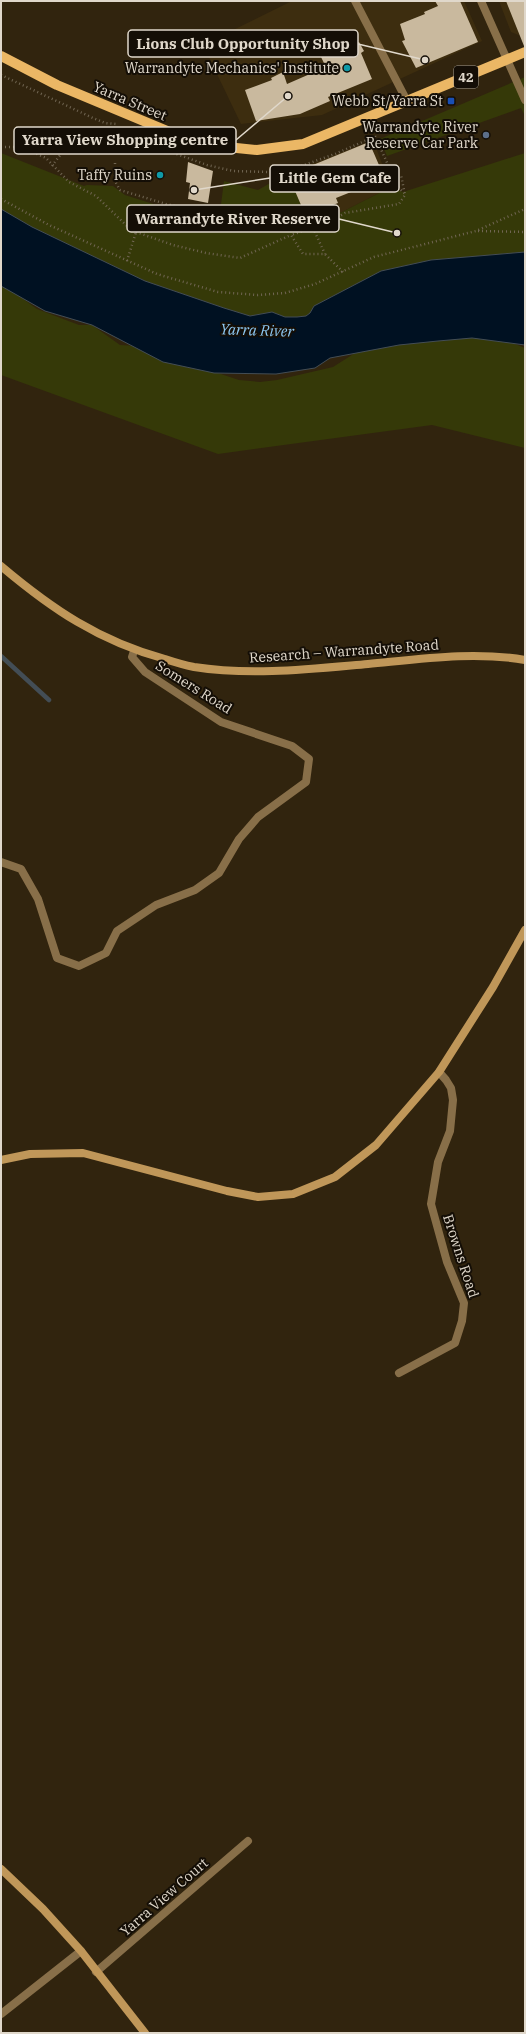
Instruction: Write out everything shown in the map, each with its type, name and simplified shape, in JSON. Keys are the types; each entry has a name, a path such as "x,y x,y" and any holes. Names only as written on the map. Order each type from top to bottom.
{"main road":[{"name":"Yarra Street","path":"1,56 57,84 151,125 203,143 229,148 257,150 303,144 525,52"},
{"name":"Research – Warrandyte Road","path":"1,566 56,610 96,633 134,650 193,667 243,671 332,668 442,657 506,657 525,660"},
{"path":"1,1160 30,1154 83,1153 227,1191 258,1197 293,1194 335,1177 376,1145 439,1072 493,987 525,930"},
{"path":"1,1869 43,1909 81,1951 144,2033"}],"street":[{"path":"355,1 407,101"},
{"path":"481,1 525,100"},
{"name":"Somers Road","path":"1,862 21,869 38,899 57,958 79,966 106,953 117,931 143,913 156,905 195,890 219,873 239,839 258,817 306,782 309,759 292,746 221,722 145,672 132,657 134,650"},
{"name":"Browns Road","path":"399,1373 456,1343 462,1321 464,1303 447,1262 431,1204 438,1162 450,1131 453,1100 451,1088 439,1072"},
{"name":"Yarra View Court","path":"96,1972 248,1841"},
{"path":"1,2014 81,1951"}],"path":[{"path":"22,147 32,136"},
{"path":"375,136 398,187 405,195"},
{"path":"1,146 22,147 46,158 52,166 69,182 96,196 126,226 136,232 206,253 240,258 291,235 328,223 345,214 399,204 405,195 401,175"},
{"path":"52,166 61,154"},
{"path":"114,163 115,181 120,190 166,204 220,216"},
{"path":"1,199 49,226 157,274 218,292 258,295 285,293 316,284 374,257 476,231 525,209"},
{"path":"312,228 325,254 343,272"},
{"path":"476,231 525,232"},
{"path":"127,261 136,232"},
{"path":"291,235 303,254 325,254"}],"shaded area":[{"path":"292,1 464,1 482,41 322,115 241,124 203,45"},
{"path":"499,1 525,1 521,36 511,32"},
{"path":"373,140 391,187 342,212 307,223 288,173"}],"green space":[{"path":"525,77 525,116 521,108 387,156 380,139"},
{"path":"1,153 84,186 113,186 125,195 169,209 219,220 224,181 258,190 288,173 308,222 342,212 391,187 403,192 525,153 525,252 431,260 381,271 314,306 310,313 306,316 285,317 272,312 250,316 145,281 32,227 1,209"},
{"path":"1,286 11,290 37,309 79,325 92,325 120,345 136,346 239,380 260,382 277,380 333,367 366,346 495,336 525,348 525,448 432,425 218,454 1,375"}],"water":[{"name":"Yarra River","path":"1,209 32,227 145,281 250,316 272,312 285,317 306,316 310,313 314,306 381,271 431,260 525,252 525,345 472,338 399,345 330,358 315,368 276,374 214,373 163,362 92,325 45,311 1,286"}],"building":[{"path":"435,1 460,1 478,42 416,68 402,41 405,40 400,24 425,14 424,12 438,6"},
{"path":"506,1 525,1 525,46 524,46"},
{"path":"359,42 364,51 361,53 372,79 328,97 330,101 300,114 256,121 245,90 272,80 271,78 283,72 287,84 326,67 321,57"},
{"path":"369,142 382,172 348,186 351,192 336,198 338,203 318,211 316,206 304,212 292,184 295,183 291,174"},
{"path":"188,162 213,171 208,203 188,199 190,183 186,182"}],"waterway":[{"path":"1,656 49,700"}],"place":[{"name":"Lions Club Opportunity Shop","path":"425,60"},
{"name":"Warrandyte Mechanics' Institute","path":"347,68"},
{"name":"Yarra View Shopping centre","path":"288,96"},
{"name":"Webb St/Yarra St","path":"451,101"},
{"name":"Warrandyte River Reserve Car Park","path":"486,135"},
{"name":"Taffy Ruins","path":"160,175"},
{"name":"Little Gem Cafe","path":"194,190"},
{"name":"Warrandyte River Reserve","path":"397,233"}]}
